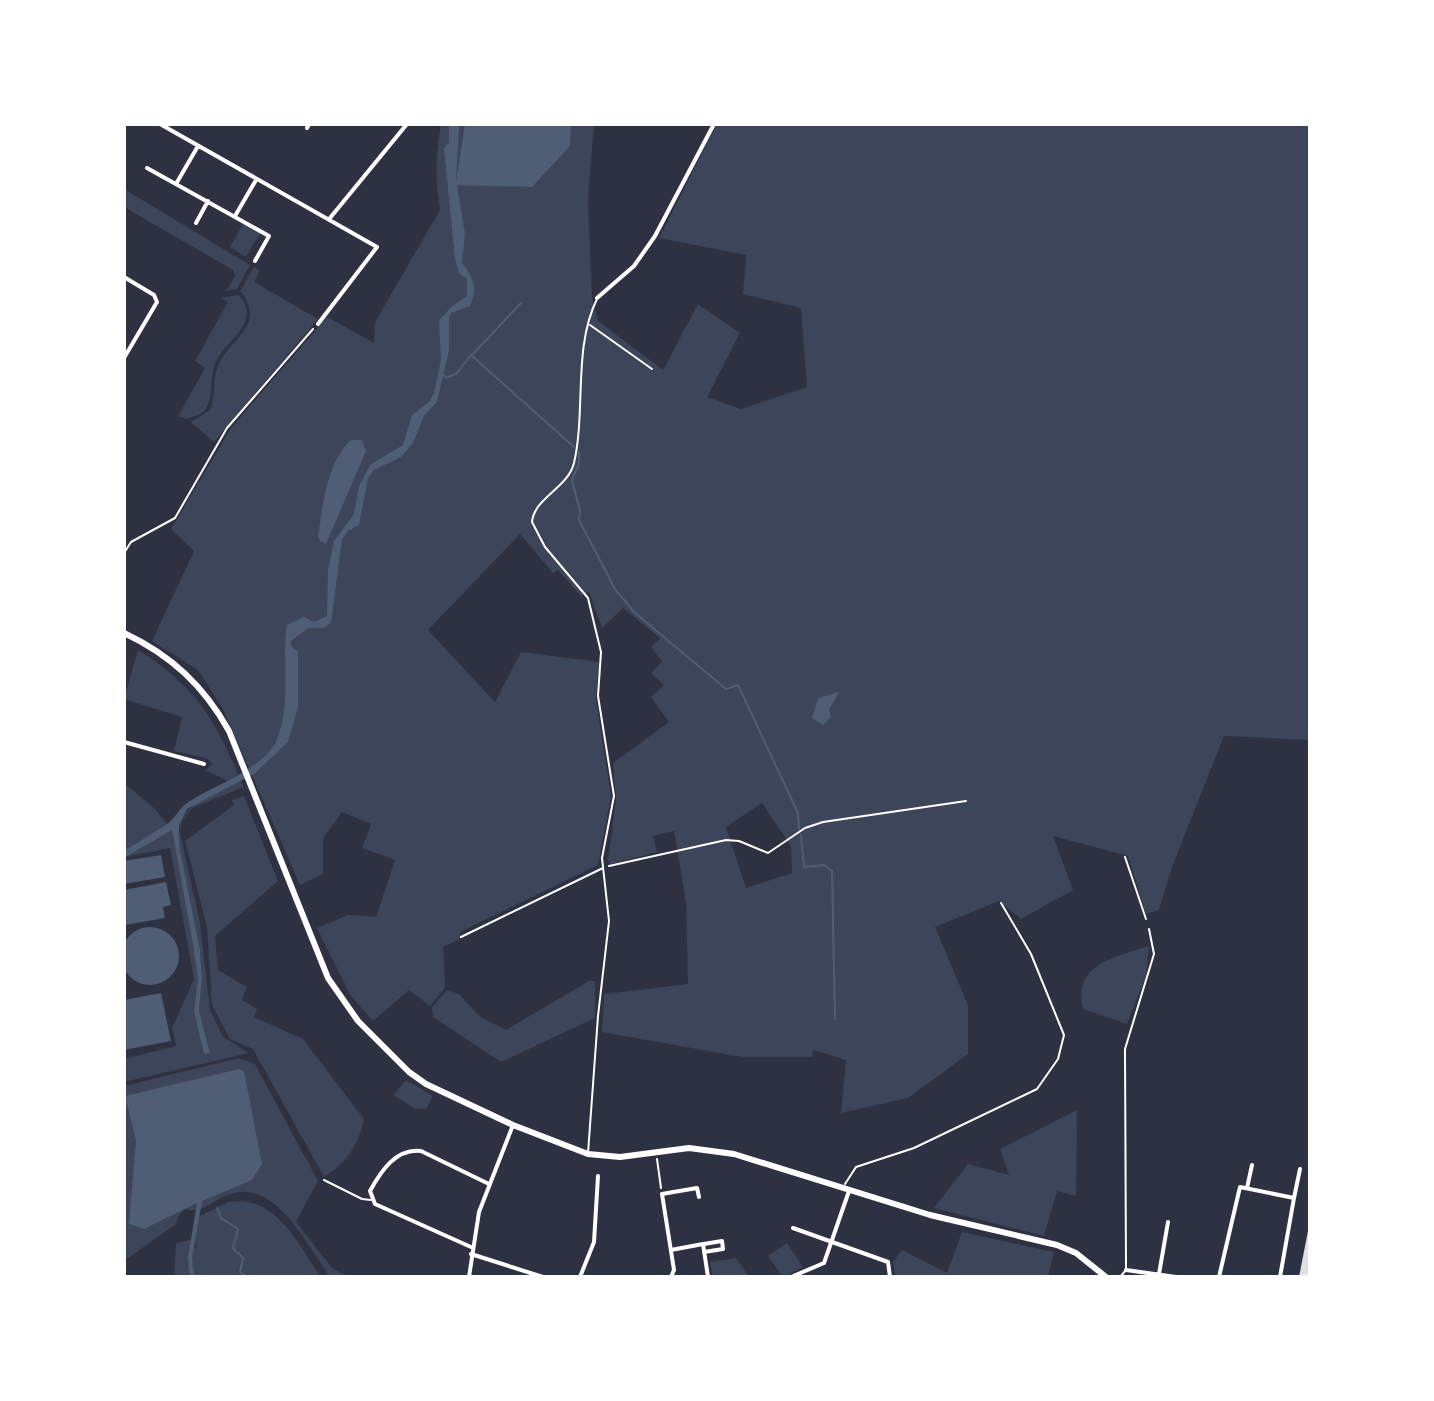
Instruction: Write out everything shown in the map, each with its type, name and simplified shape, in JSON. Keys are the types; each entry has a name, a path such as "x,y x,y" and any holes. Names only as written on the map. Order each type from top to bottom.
{"main road":[{"path":"124,633 174,662 196,682 223,719 339,998 409,1072 513,1125 588,1154 620,1157 689,1148 734,1154 930,1215 1057,1245 1089,1261 1106,1277"}],"street":[{"path":"160,124 377,247 318,324"},
{"path":"330,218 407,124"},
{"path":"597,298 634,266 655,236 714,124"},
{"path":"176,184 198,146"},
{"path":"147,168 269,236 255,261"},
{"path":"235,217 256,180"},
{"path":"196,223 208,201"},
{"path":"124,277 154,295 157,302 124,358"},
{"path":"124,742 204,764"},
{"path":"469,1277 471,1247 489,1184 513,1125"},
{"path":"471,1247 443,1237 371,1200 374,1184 396,1156 405,1151 421,1151 489,1184"},
{"path":"1247,1188 1252,1165"},
{"path":"1280,1277 1300,1169"},
{"path":"580,1277 594,1242 598,1176"},
{"path":"1219,1277 1240,1187 1294,1198"},
{"path":"671,1277 674,1270 662,1194 697,1188 699,1197"},
{"path":"791,1277 824,1263 846,1190"},
{"path":"1159,1274 1168,1222"},
{"path":"793,1228 888,1262 890,1277"},
{"path":"670,1250 722,1241 723,1249 704,1252"},
{"path":"703,1244 708,1277"},
{"path":"471,1254 543,1277"},
{"path":"1126,1270 1176,1277"}],"lane":[{"path":"588,1154 598,1016 609,921 604,867 606,828 614,796 598,696 601,652 590,605 535,533 532,522 535,510 562,485 574,466 589,324 597,298"},
{"path":"589,324 652,369"},
{"path":"1125,857 1146,919"},
{"path":"461,937 604,867"},
{"path":"846,1190 848,1174 856,1167 914,1148 1037,1089 1058,1059 1064,1035 1031,954 1001,903"},
{"path":"1120,1277 1126,1270 1125,1049 1154,954 1149,929"},
{"path":"324,1180 362,1199 371,1200"}],"path":[{"path":"124,553 131,542 175,518 227,428 318,324"},
{"path":"604,867 726,840 739,841 768,853 805,828 823,822 966,801"},
{"path":"655,1152 662,1194"}],"shaded area":[{"path":"441,124 594,124 588,200 592,297 598,321 663,370 698,304 740,333 707,397 741,409 807,387 801,308 743,294 746,255 659,238 717,124 1310,124 1310,740 1224,736 1172,867 1159,910 1146,914 1128,856 1053,836 1073,890 1021,919 999,901 935,927 968,1005 968,1054 908,1098 841,1113 846,1060 813,1050 812,1057 742,1057 602,1032 604,994 688,984 686,903 674,831 653,836 657,852 611,864 608,861 616,800 613,763 669,722 651,697 664,685 651,673 662,662 651,647 660,638 623,608 602,628 589,592 581,596 558,570 553,573 520,534 428,630 495,702 521,652 599,662 596,699 611,796 598,865 460,932 460,939 443,947 445,988 430,1006 409,990 373,1021 351,996 317,928 348,915 376,917 395,860 362,848 371,824 342,812 323,838 323,874 300,885 223,709 198,670 152,641 194,551 171,529 231,428 327,317 374,343 375,322 440,210 437,156","holes":["762,803 791,846 792,873 746,888 726,827"]},
{"path":"449,124 458,124 459,128 456,182 465,124 571,124 570,146 532,187 457,185 465,234 462,263 471,278 474,294 470,306 451,313 449,318 449,350 437,402 424,416 413,443 401,457 374,470 368,478 359,525 348,531 342,540 331,623 323,628 308,628 291,641 291,646 298,652 298,707 288,742 254,774 187,809 179,826 179,844 200,950 202,979 199,1010 210,1053 204,1054 194,1011 198,979 172,830 124,857 124,851 166,825 187,803 250,768 271,750 284,711 287,625 304,617 314,622 327,616 328,570 334,541 354,514 359,486 370,465 403,445 412,415 430,401 434,393 441,360 439,321 451,307 467,296 467,279 459,273 455,259 444,148 449,143"},
{"path":"124,189 250,265 237,289 221,292 227,290 235,276 233,270 124,207"},
{"path":"244,222 261,232 246,257 230,247"},
{"path":"254,267 260,270 254,282 318,319 214,442 191,422 210,410 218,366 248,323 248,303 240,291"},
{"path":"239,295 247,314 245,323 215,364 207,408 186,419 178,416 205,368 195,361 228,302 221,298"},
{"path":"351,440 362,440 366,451 326,544 318,537 327,486 336,460"},
{"path":"138,650 173,675 199,703 220,735 238,774 228,781 205,770 213,764 206,758 174,751 182,717 124,699"},
{"path":"839,692 829,710 831,717 823,725 812,718 818,698"},
{"path":"240,780 244,787 192,808 183,820 190,809 197,802"},
{"path":"124,783 155,809 172,830 198,979 194,1011 204,1054 210,1053 199,1010 202,979 200,950 179,844 180,829 183,821 180,833 200,923 210,1010 223,1037 249,1053 124,1082 124,1059 176,1046 172,1028 194,979 170,848 124,857"},
{"path":"244,796 278,881 215,936 218,970 247,987 242,1000 257,1009 254,1017 303,1039 364,1119 350,1152 324,1177 253,1049 230,1039 212,1005 207,927 185,841 234,805 232,800"},
{"path":"161,855 165,877 124,884 124,861"},
{"path":"166,882 171,905 163,907 165,918 125,925 124,890"},
{"path":"150,927 161,929 170,936 177,945 177,967 170,976 161,983 150,985 139,983 130,976 123,967 121,956 123,945 130,936 139,929"},
{"path":"1149,946 1146,976 1127,1024 1083,1009 1081,994 1090,972 1110,959"},
{"path":"589,981 595,981 595,1018 501,1062 433,1017 432,1007 447,990 459,994 480,1017 506,1030"},
{"path":"161,993 171,1041 124,1050 124,1000"},
{"path":"239,1058 255,1064 318,1181 296,1222 333,1269 349,1277 325,1277 327,1272 285,1214 272,1202 242,1192 225,1196 202,1208 185,1209 176,1224 124,1261 124,1086"},
{"path":"239,1069 244,1071 262,1164 252,1180 202,1201 192,1258 194,1277 190,1277 188,1257 197,1203 144,1229 129,1224 136,1140 125,1096"},
{"path":"406,1080 433,1096 426,1109 416,1109 393,1095"},
{"path":"1077,1110 1076,1196 1057,1191 1044,1236 934,1208 968,1164 1009,1175 1000,1149"},
{"path":"228,1202 255,1204 278,1218 321,1277 174,1277 176,1243 190,1240 192,1247 197,1248 194,1238 198,1217"},
{"path":"962,1232 1054,1252 1048,1277 895,1277 893,1262 902,1250 947,1273"},
{"path":"787,1243 803,1267 783,1277 768,1256"},
{"path":"736,1258 749,1277 713,1277 710,1262"}],"building":[{"path":"1309,1226 1310,1277 1299,1277"}],"waterway":[{"path":"472,355 521,303"},
{"path":"444,375 446,378 456,374 471,355 574,447"},
{"path":"579,452 579,464 572,480 580,511 579,520 615,589 634,612 726,689 738,685 798,813 799,829"},
{"path":"801,835 804,867 824,865 832,871 835,1019"},
{"path":"217,1208 221,1218 238,1229 233,1248 243,1258 240,1272 247,1277"}]}
